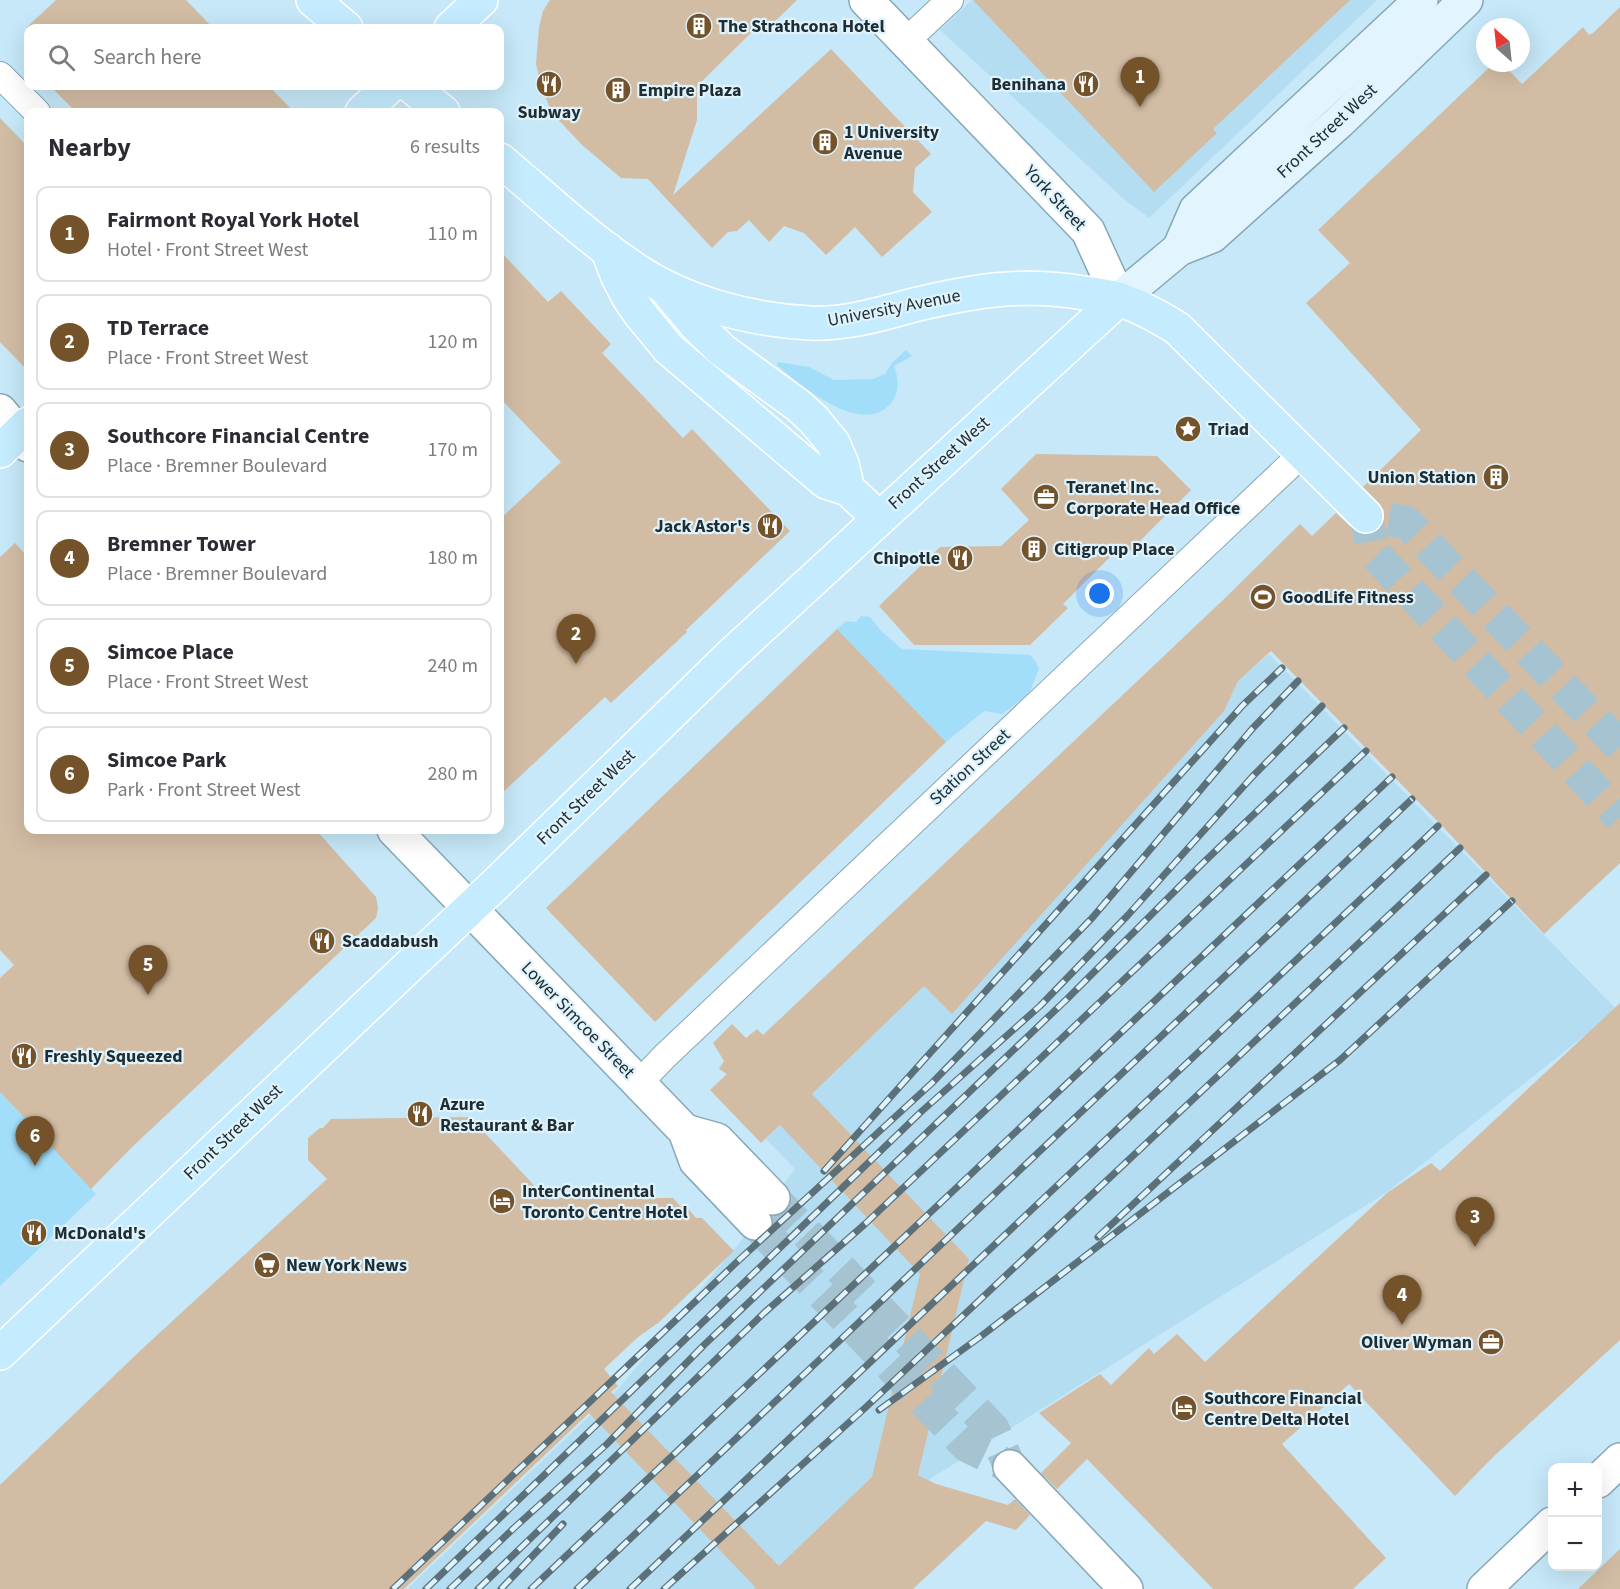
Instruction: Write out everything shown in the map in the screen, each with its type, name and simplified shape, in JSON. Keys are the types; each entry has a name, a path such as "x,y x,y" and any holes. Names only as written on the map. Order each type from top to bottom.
{"main road":[{"path":"313,0 341,24"},
{"path":"455,24 481,0"},
{"name":"Front Street West","path":"1179,249 1196,210 1316,99 1439,5"},
{"name":"Front Street West","path":"0,1353 471,908 732,655 879,518 1119,299 1179,249 1212,236 1339,122 1439,5"},
{"path":"366,108 386,90"},
{"path":"416,90 438,108"},
{"path":"1316,99 1339,122"},
{"name":"University Avenue","path":"504,163 630,266 663,286 720,307 754,316 813,323 846,322 948,297 1004,288 1060,289 1119,299"},
{"path":"607,249 629,298 669,349 826,482 848,489 879,518"},
{"path":"663,286 705,334 814,420 834,443 848,489"},
{"path":"1119,299 1151,312 1177,328 1366,516"}],"street":[{"name":"York Street","path":"866,0 1088,231 1119,299"},
{"path":"905,42 950,0"},
{"path":"0,75 33,108"},
{"name":"Station Street","path":"639,1083 1303,453"},
{"name":"Lower Simcoe Street","path":"398,834 685,1131 717,1140 764,1210"},
{"path":"1010,1467 1126,1589"},
{"path":"1484,1589 1548,1528"}],"shaded area":[{"path":"972,0 1377,0 1149,218 1125,200 940,30"},
{"path":"906,350 912,356 894,366 898,382 893,401 877,413 862,415 847,411 815,395 777,365 778,362 809,367 834,380 873,379 885,374 892,363"},
{"path":"861,616 870,617 881,631 902,649 1030,655 1039,669 1029,694 1002,714 984,711 946,742 837,629 846,621 856,622"},
{"path":"1269,654 1617,1010 1387,1192 839,1536 767,1589 407,1589 620,1387 740,1242 795,1169 766,1139 1238,680"},
{"path":"0,1092 96,1194 0,1286"}],"building":[{"path":"56,0 186,0 209,24 30,24"},
{"path":"550,0 797,0 766,30 760,24 697,86 697,120 673,195 831,49 931,154 915,168 913,192 932,212 882,257 855,227 826,255 804,233 784,226 769,242 749,220 737,231 728,232 712,248 648,179 621,178 581,144 552,113 541,86 536,64 539,27 543,11"},
{"path":"973,0 1350,0 1213,129 1217,133 1154,192"},
{"path":"1620,7 1620,863 1544,934 1271,651 1238,681 1224,711 952,1014 924,986 812,1094 969,1259 918,1475 936,1484 1008,1505 1015,1499 1030,1515 1016,1530 986,1521 913,1589 754,1589 756,1588 589,1413 404,1589 0,1589 0,1485 142,1349 327,1179 308,1160 308,1138 323,1128 331,1119 470,1117 546,1198 673,1198 680,1206 686,1206 696,1218 702,1218 734,1251 658,1323 638,1337 604,1369 618,1386 611,1392 779,1566 872,1477 920,1274 780,1125 761,1143 710,1090 727,1074 719,1069 724,1061 713,1043 732,1024 746,1038 757,1029 763,1035 1222,601 1300,524 1312,536 1336,513 1361,534 1370,534 1380,529 1384,520 1384,511 1363,487 1421,430 1306,303 1350,263 1318,230 1485,72 1511,72 1522,84 1583,27 1589,35"},
{"path":"54,90 273,90 290,108 72,108"},
{"path":"0,118 24,143 24,367 0,342"},
{"path":"504,255 548,302 561,291 611,344 602,353 683,438 692,429 790,531 611,703 605,697 504,791 504,515 561,462 504,402"},
{"name":"Citigroup Place","path":"1036,454 1157,456 1191,490 1129,552 1113,554 1063,604 1068,608 1030,645 914,645 879,606 940,547 1001,546 1029,520 1001,489"},
{"path":"15,543 24,553 24,834 320,834 376,897 378,908 376,918 130,1149 91,1189 0,1092 0,978 14,965 0,950 0,557"},
{"path":"837,629 946,742 655,1022 546,908"},
{"path":"1620,1003 1620,1340 1492,1458 1455,1496 1349,1384 1282,1444 1386,1558 1353,1589 1213,1589 1087,1459 1057,1489 1041,1473 1071,1443 1039,1413 1100,1374 1111,1385 1149,1348 1154,1354 1177,1334 1205,1362 1387,1193 1431,1163 1440,1171"},
{"path":"1620,1549 1620,1589 1578,1589 1597,1571 1602,1571 1602,1566"}],"tunnel":[{"path":"1620,746 1406,522 1366,516 1373,552 1620,817"},
{"path":"773,1198 993,1429 1010,1467"},
{"path":"755,1223 967,1446 1010,1467"}],"railway":[{"path":"824,1171 1243,705 1282,668"},
{"path":"393,1589 739,1260 932,1083 1093,917 1252,729 1298,681"},
{"path":"426,1589 922,1111 1040,1006 1128,915 1252,777 1322,706"},
{"path":"450,1589 607,1444 704,1345 1067,999 1204,862 1344,728"},
{"path":"478,1589 764,1313 865,1224 1366,751"},
{"path":"531,1589 1392,777"},
{"path":"577,1589 1412,799"},
{"path":"630,1589 1438,826"},
{"path":"664,1589 865,1408 1460,848"},
{"path":"1098,1237 1486,875"},
{"path":"879,1410 980,1337 1340,1060 1512,901"},
{"path":"501,1589 563,1524"}],"place":[{"name":"The Strathcona Hotel","path":"699,26"},
{"name":"Subway","path":"549,84"},
{"name":"Benihana","path":"1086,84"},
{"name":"Empire Plaza","path":"618,90"},
{"name":"Fairmont Royal York Hotel","path":"1140,107"},
{"name":"1 University Avenue","path":"825,142"},
{"name":"Triad","path":"1188,429"},
{"name":"Union Station","path":"1496,477"},
{"name":"Teranet Inc. Corporate Head Office","path":"1046,497"},
{"name":"Jack Astor's","path":"770,526"},
{"name":"Citigroup Place","path":"1034,549"},
{"name":"Chipotle","path":"960,558"},
{"name":"GoodLife Fitness","path":"1263,597"},
{"name":"TD Terrace","path":"576,664"},
{"name":"Scaddabush","path":"322,941"},
{"name":"Simcoe Place","path":"148,995"},
{"name":"Freshly Squeezed","path":"24,1056"},
{"name":"Azure Restaurant & Bar","path":"420,1114"},
{"name":"Simcoe Park","path":"35,1166"},
{"name":"InterContinental Toronto Centre Hotel","path":"502,1201"},
{"name":"McDonald's","path":"34,1233"},
{"name":"Southcore Financial Centre","path":"1475,1247"},
{"name":"New York News","path":"267,1265"},
{"name":"Bremner Tower","path":"1402,1325"},
{"name":"Oliver Wyman","path":"1491,1342"},
{"name":"Southcore Financial Centre Delta Hotel","path":"1184,1408"}]}
